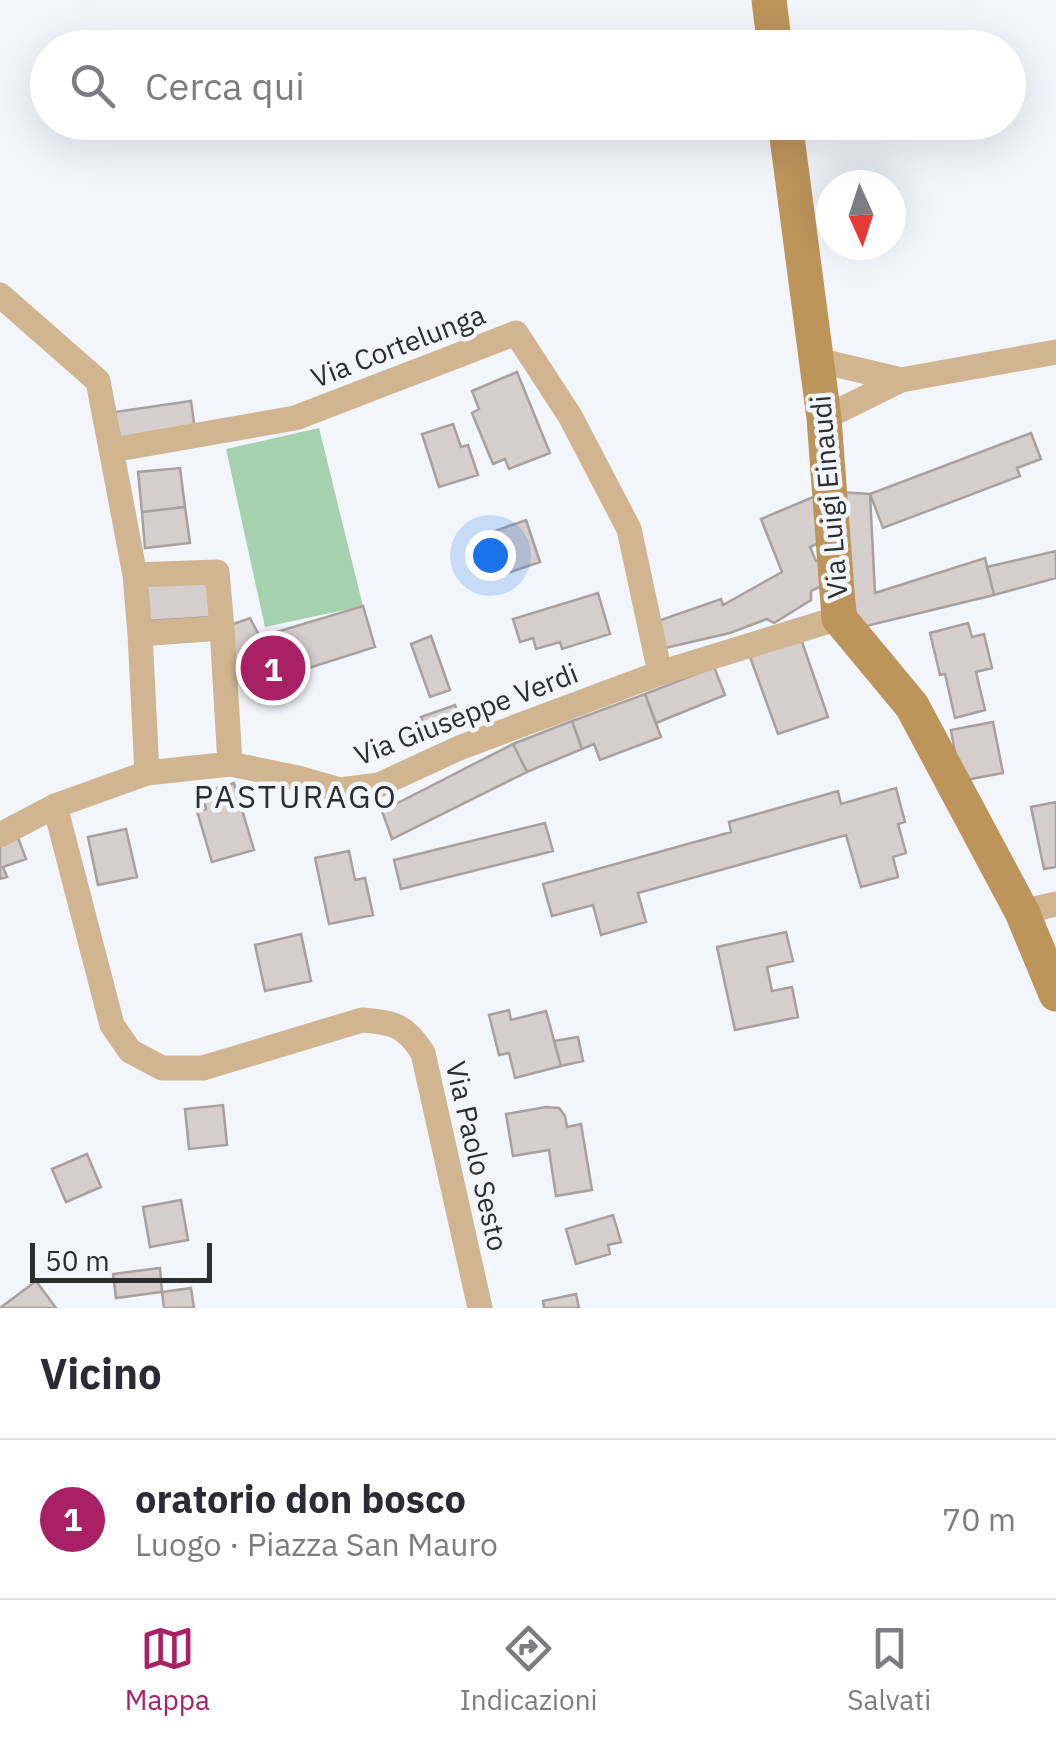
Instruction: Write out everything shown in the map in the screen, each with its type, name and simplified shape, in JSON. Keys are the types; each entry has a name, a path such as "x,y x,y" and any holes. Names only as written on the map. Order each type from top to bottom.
{"street":[{"path":"769,0 773,30"},
{"name":"Via Luigi Einaudi","path":"787,140 824,418 839,618 912,706 1039,908 1056,994"},
{"path":"0,295 98,380 135,575 147,772"},
{"name":"Via Cortelunga","path":"112,450 295,418 516,333 570,416 629,529 660,673"},
{"path":"824,418 900,380 1056,352"},
{"path":"817,360 900,380"},
{"path":"135,575 217,572 230,764"},
{"name":"Via Giuseppe Verdi","path":"0,835 55,806 147,772 230,764 340,790 380,785 459,748 660,673 839,618"},
{"path":"140,634 222,628"},
{"name":"Via Paolo Sesto","path":"55,806 112,1025 130,1051 162,1068 202,1068 362,1020 387,1022 411,1033 423,1053 480,1308"}],"green space":[{"path":"319,428 363,606 265,627 226,449"}],"building":[{"path":"517,372 550,453 509,469 505,459 493,464 472,413 479,409 472,391"},
{"path":"191,401 195,430 119,441 115,412"},
{"path":"453,424 461,447 468,445 478,475 439,487 422,434"},
{"path":"1031,433 1041,459 1017,468 1020,476 883,528 870,494"},
{"path":"180,468 185,507 142,512 138,472"},
{"path":"838,492 870,494 875,593 985,558 994,595 858,628"},
{"path":"818,495 830,538 810,547 816,561 831,560 834,580 811,591 811,600 774,623 767,619 730,633 665,648 655,622 721,599 723,605 782,572 761,519"},
{"path":"185,507 190,543 145,548 142,512"},
{"path":"526,520 540,562 496,577 481,536"},
{"path":"1056,551 1056,578 994,595 987,567"},
{"path":"209,578 211,617 148,621 144,581"},
{"path":"598,593 610,634 562,649 560,642 536,649 533,638 520,642 513,619"},
{"path":"363,606 375,647 243,689 222,628 250,618 260,637"},
{"path":"968,623 972,637 984,634 992,668 976,672 985,710 955,718 930,633"},
{"path":"431,636 450,690 430,697 411,644"},
{"path":"801,639 828,717 778,734 750,657"},
{"path":"714,667 725,695 656,723 645,694"},
{"path":"645,694 661,737 600,760 594,744 582,749 572,721"},
{"path":"455,705 461,723 428,735 421,717"},
{"path":"572,721 582,749 527,772 513,744"},
{"path":"993,722 1003,773 960,781 951,730"},
{"path":"513,744 527,772 392,839 382,811"},
{"path":"234,783 254,850 212,862 197,811 206,809 202,793"},
{"path":"896,788 905,822 898,824 906,853 893,857 898,877 861,887 846,835 638,893 646,922 601,935 593,905 552,916 543,884 731,832 729,822 838,791 841,804"},
{"path":"1056,802 1056,867 1044,869 1031,807"},
{"path":"545,823 553,851 401,889 394,860"},
{"path":"126,829 137,877 98,885 88,837"},
{"path":"17,835 26,859 3,867 7,877 0,879 0,841"},
{"path":"349,851 355,880 365,878 373,915 329,924 315,858"},
{"path":"786,932 793,961 767,967 772,991 792,987 798,1017 735,1030 717,947"},
{"path":"301,934 311,981 265,991 255,945"},
{"path":"509,1010 511,1020 546,1011 561,1066 515,1078 509,1053 499,1055 489,1015"},
{"path":"578,1037 583,1061 561,1066 554,1041"},
{"path":"223,1105 227,1145 189,1149 185,1109"},
{"path":"559,1108 567,1127 581,1124 592,1190 556,1196 549,1150 513,1156 506,1114"},
{"path":"87,1154 101,1187 66,1202 52,1169"},
{"path":"181,1200 188,1240 150,1247 143,1207"},
{"path":"613,1215 621,1242 608,1245 610,1254 576,1264 566,1229"},
{"path":"160,1268 162,1292 116,1298 113,1274"},
{"path":"36,1281 56,1308 0,1308"},
{"path":"191,1288 194,1308 164,1308 162,1292"},
{"path":"576,1294 579,1308 544,1308 543,1301"}],"place":[{"name":"oratorio don bosco","path":"273,668"}],"district":[{"name":"PASTURAGO","path":"296,797"}]}
